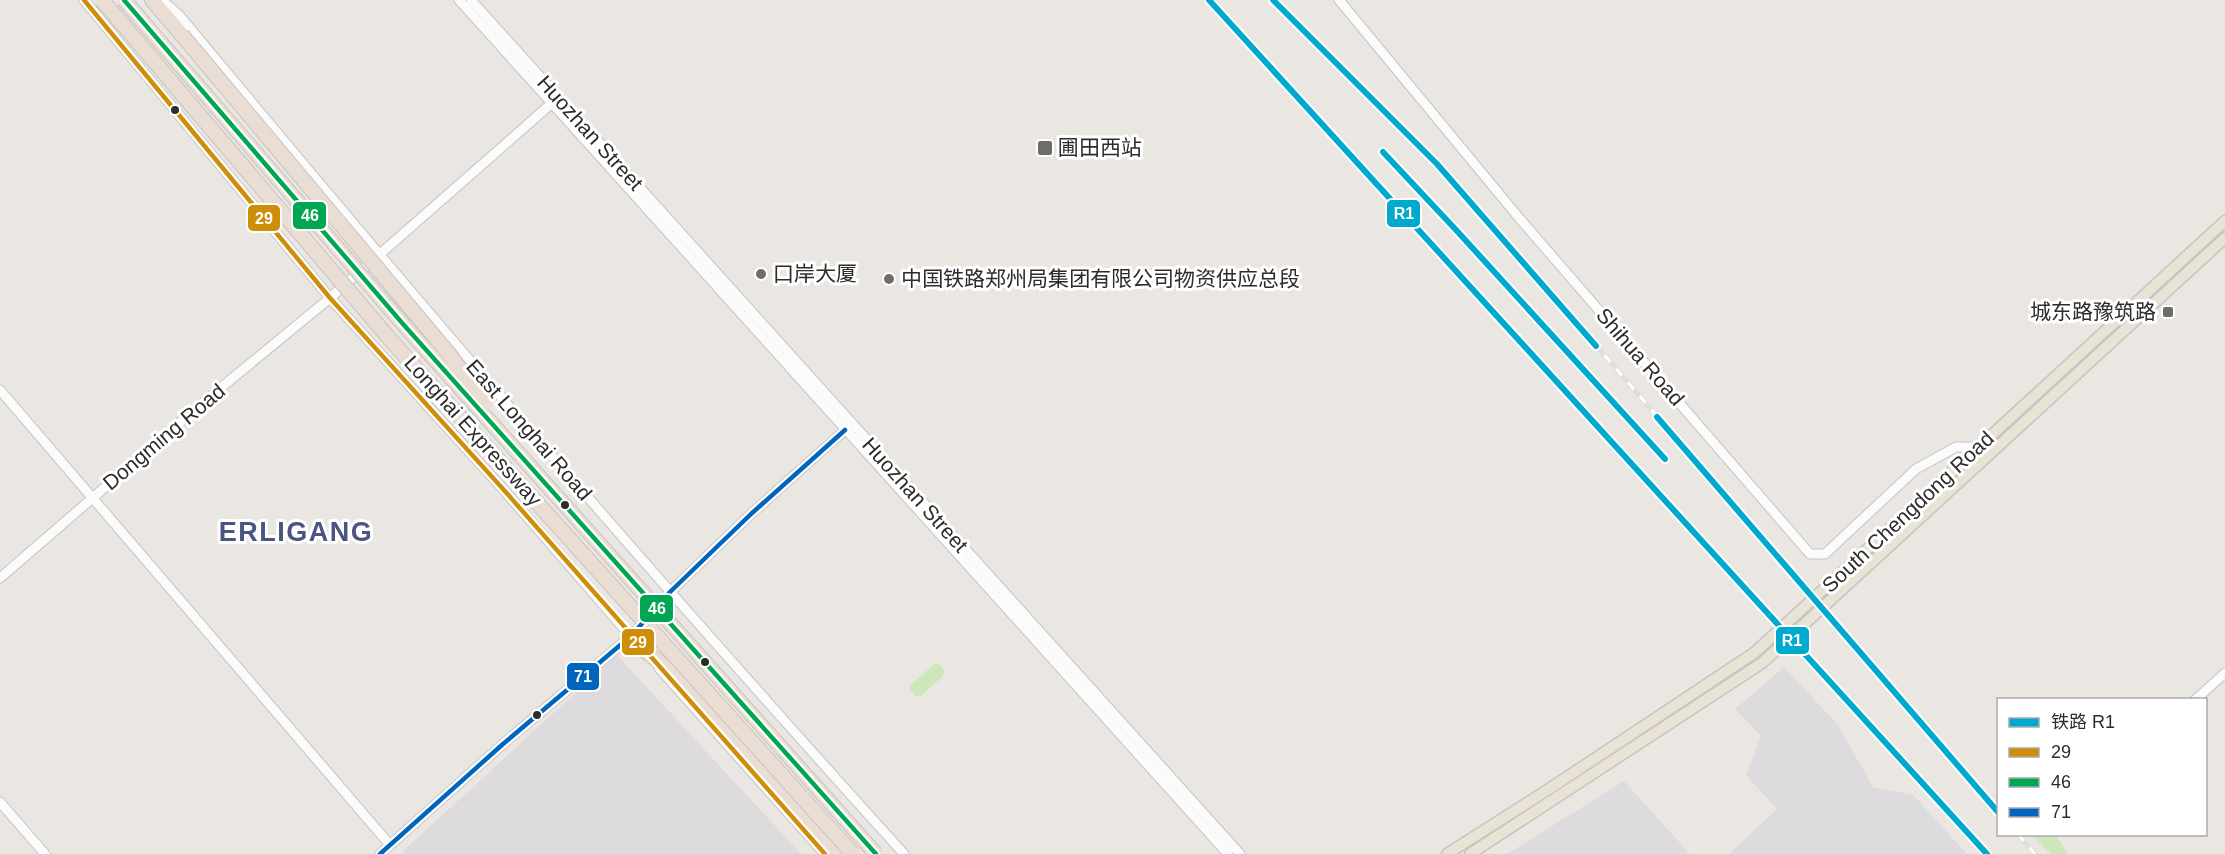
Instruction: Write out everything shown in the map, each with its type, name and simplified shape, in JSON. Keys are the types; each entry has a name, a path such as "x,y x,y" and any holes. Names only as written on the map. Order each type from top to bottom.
{"highway":[{"name":"Longhai Expressway","path":"102,0 388,337 853,854"},
{"name":"Longhai Expressway","path":"124,0 388,307 876,854"},
{"path":"152,0 450,355 521,455"},
{"path":"642,649 671,671 837,854"}],"main road":[{"name":"South Chengdong Road","path":"1447,854 1754,653 2225,221"},
{"name":"South Chengdong Road","path":"1470,854 1559,798 1762,663 2225,238"}],"street":[{"path":"84,0 330,298 503,489 630,636 825,854"},
{"name":"East Longhai Road","path":"162,0 180,16 441,328 670,592 904,854"},
{"name":"Huozhan Street","path":"459,0 1228,854"},
{"name":"Huozhan Street","path":"471,0 1240,854"},
{"name":"Shihua Road","path":"1339,0 1520,219 1810,554 1825,554 1916,469 1956,447 1978,447"},
{"name":"Dongming Road","path":"0,578 330,298 552,104"},
{"path":"0,390 390,845"},
{"path":"380,854 630,636 670,592 751,514 845,430"},
{"path":"2196,698 2225,673"},
{"path":"0,802 45,854"}],"shaded area":[{"path":"617,655 801,854 405,854 403,851"},
{"path":"1784,667 1838,725 1873,787 1913,795 1967,854 1729,854 1777,809 1746,775 1761,736 1735,709"},
{"path":"1624,781 1690,854 1507,854"}],"green space":[{"path":"938,663 945,671 943,676 921,696 916,697 909,687"},
{"path":"2033,836 2057,836 2068,854 2051,854"}],"railway":[{"path":"1209,0 1987,854"},
{"path":"1273,0 1437,164 1997,811"},
{"path":"2020,836 2035,854"}],"rail line":[{"name":"R1","path":"1209,0 1987,854"},
{"name":"R1","path":"1273,0 1437,164 1596,346"},
{"name":"R1","path":"1383,152 1665,459"},
{"name":"R1","path":"1657,417 1997,811"}],"transit line":[{"name":"29","path":"84,0 330,298 503,489 825,854"},
{"name":"46","path":"124,0 403,324 876,854"},
{"name":"71","path":"380,854 503,744 631,636 670,592 751,514 845,430"}],"place":[{"name":"圃田西站","path":"1045,148"},
{"name":"口岸大厦","path":"761,274"},
{"name":"中国铁路郑州局集团有限公司物资供应总段","path":"889,279"},
{"name":"城东路豫筑路","path":"2168,312"}],"district":[{"name":"ERLIGANG","path":"296,532"}]}
